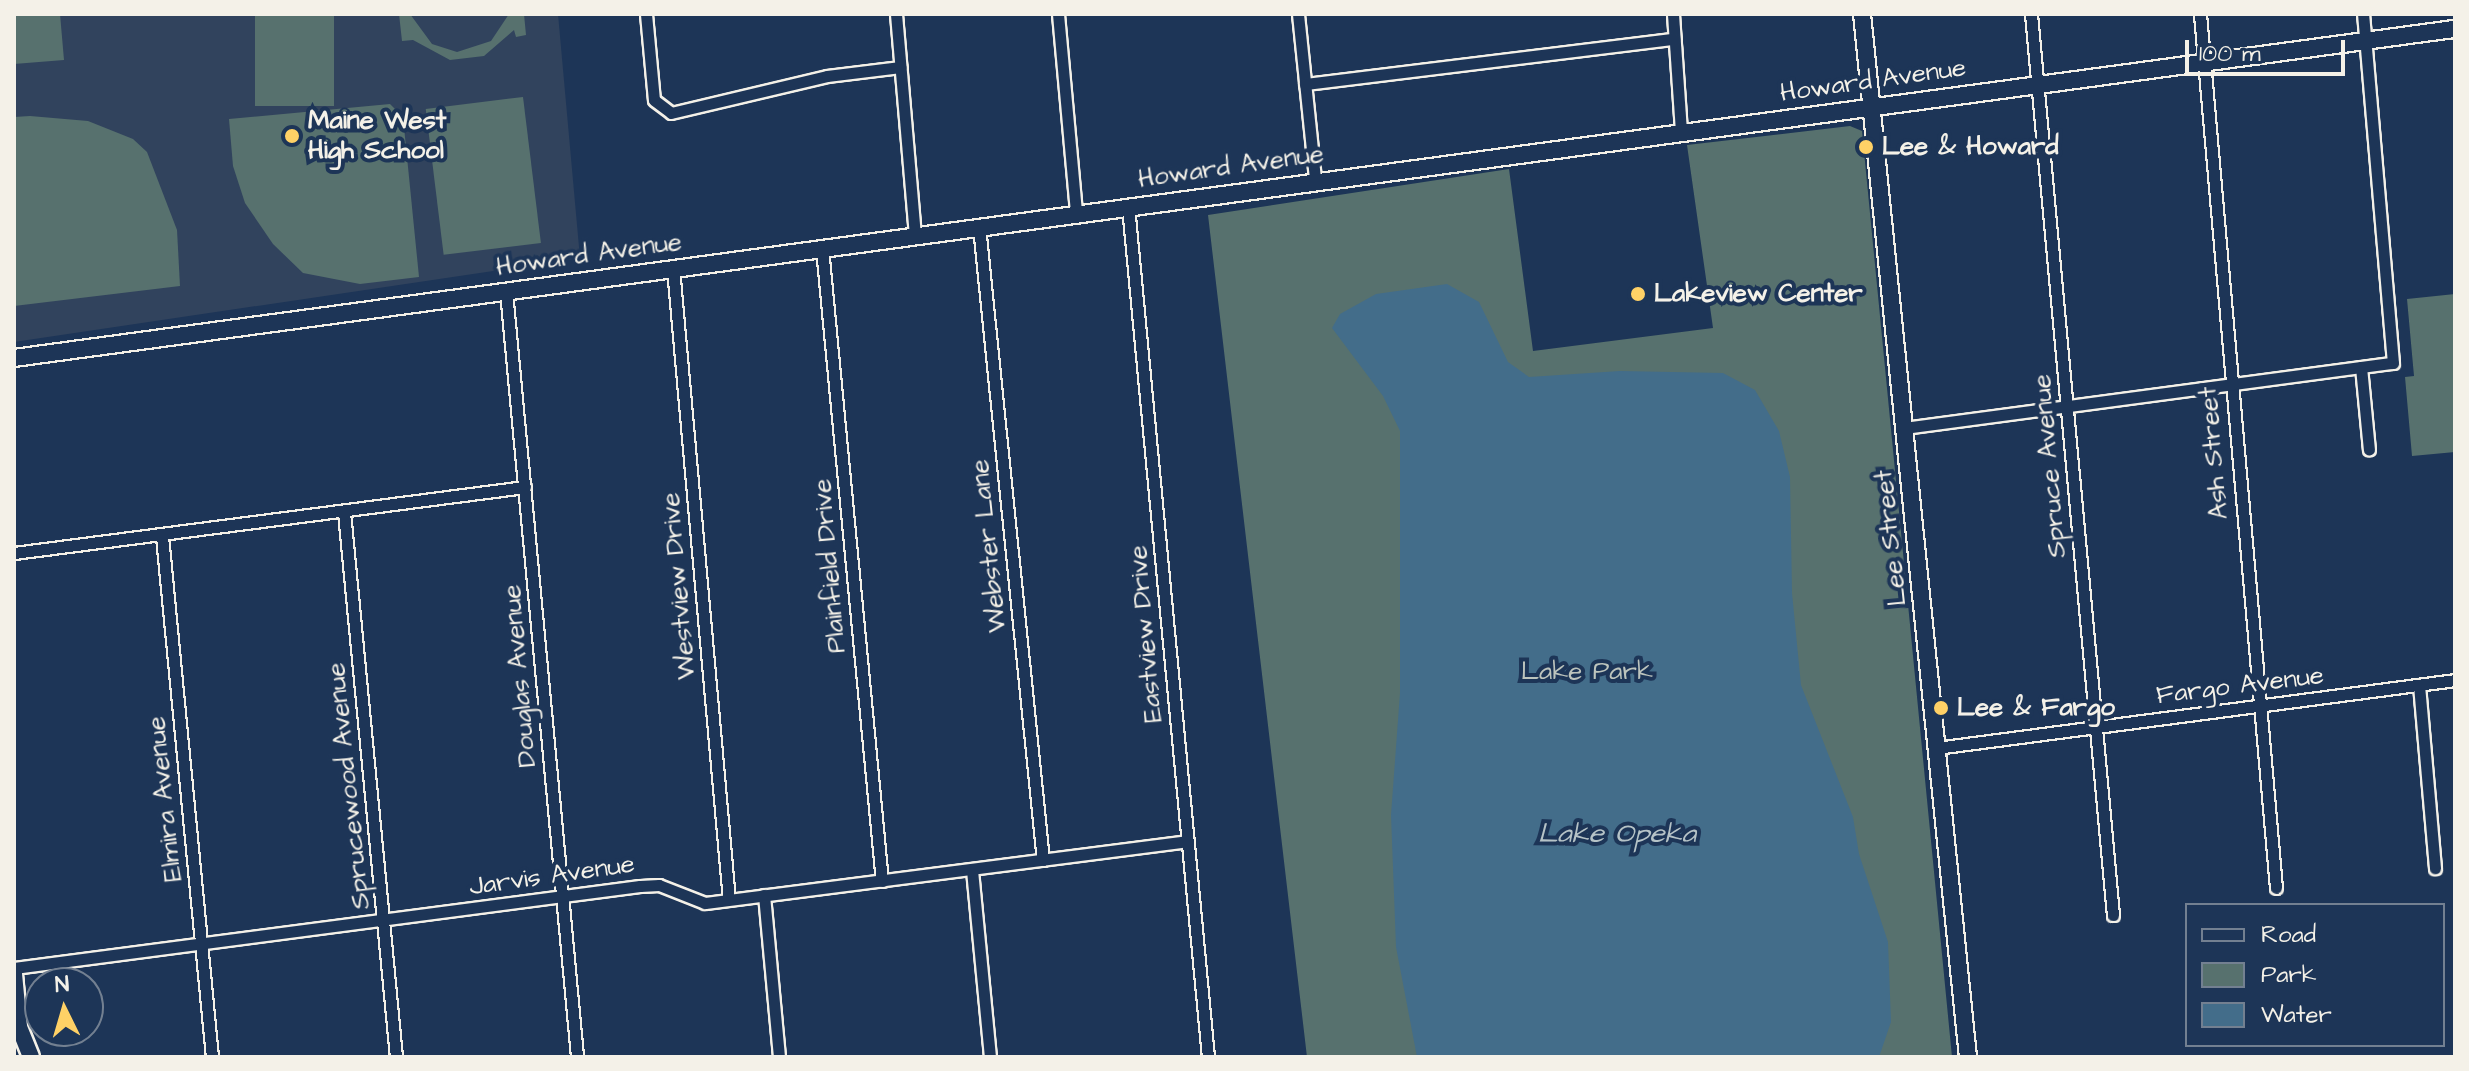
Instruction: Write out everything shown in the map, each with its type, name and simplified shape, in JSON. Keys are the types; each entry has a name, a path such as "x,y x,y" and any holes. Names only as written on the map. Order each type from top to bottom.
{"street":[{"path":"646,14 654,100 671,113 827,76 900,67"},
{"path":"896,14 915,235"},
{"path":"1058,14 1076,213"},
{"path":"1298,14 1315,179"},
{"path":"1673,14 1681,131"},
{"name":"Lee Street","path":"1862,14 1968,1057"},
{"name":"Spruce Avenue","path":"2031,14 2113,915"},
{"name":"Ash Street","path":"2200,14 2276,888"},
{"path":"1904,428 2393,363 2363,14"},
{"name":"Howard Avenue","path":"14,358 1315,179 2455,29"},
{"path":"1305,84 1674,39"},
{"name":"Eastview Drive","path":"1128,206 1208,1057"},
{"name":"Webster Lane","path":"979,226 1043,860"},
{"name":"Plainfield Drive","path":"822,248 882,881"},
{"name":"Westview Drive","path":"673,268 729,900"},
{"name":"Douglas Avenue","path":"506,291 577,1057"},
{"path":"2361,367 2369,450"},
{"path":"14,553 525,487"},
{"name":"Sprucewood Avenue","path":"344,512 396,1057"},
{"name":"Elmira Avenue","path":"162,536 212,1057"},
{"name":"Fargo Avenue","path":"1936,748 2455,680"},
{"path":"2419,685 2435,868"},
{"name":"Jarvis Avenue","path":"14,971 659,885 705,903 1187,841"},
{"path":"972,870 990,1057"},
{"path":"764,895 779,1057"},
{"path":"14,971 14,1045"},
{"path":"16,1027 31,1057"}],"shaded area":[{"name":"Maine West High School","path":"14,14 558,14 580,258 14,342"}],"green space":[{"path":"14,14 60,14 64,60 14,64"},
{"path":"255,14 334,14 334,106 255,106"},
{"path":"399,14 410,14 432,44 457,52 491,41 509,14 524,14 526,35 516,37 514,30 484,56 450,60 413,40 402,41"},
{"path":"523,97 541,243 444,255 426,109"},
{"path":"390,104 403,117 419,277 360,284 303,273 273,244 245,203 233,166 229,119"},
{"path":"14,117 88,121 133,139 147,152 177,230 180,286 14,306"},
{"name":"Lake Park","path":"1850,126 1862,131 1952,1057 1307,1057 1208,215 1509,169 1533,351 1713,328 1687,145"},
{"path":"2455,294 2455,452 2412,456 2405,377 2414,376 2407,299"}],"water":[{"name":"Lake Opeka","path":"1447,284 1479,302 1508,362 1529,377 1620,371 1723,373 1755,390 1779,431 1790,477 1792,593 1801,685 1853,817 1859,854 1888,942 1891,1022 1879,1057 1417,1057 1396,947 1391,815 1400,693 1400,431 1383,396 1332,328 1340,314 1376,294"}],"place":[{"name":"Maine West High School","path":"292,136"},
{"name":"Lee & Howard","path":"1866,147"},
{"name":"Lakeview Center","path":"1638,294"},
{"name":"Lee & Fargo","path":"1941,708"}]}
